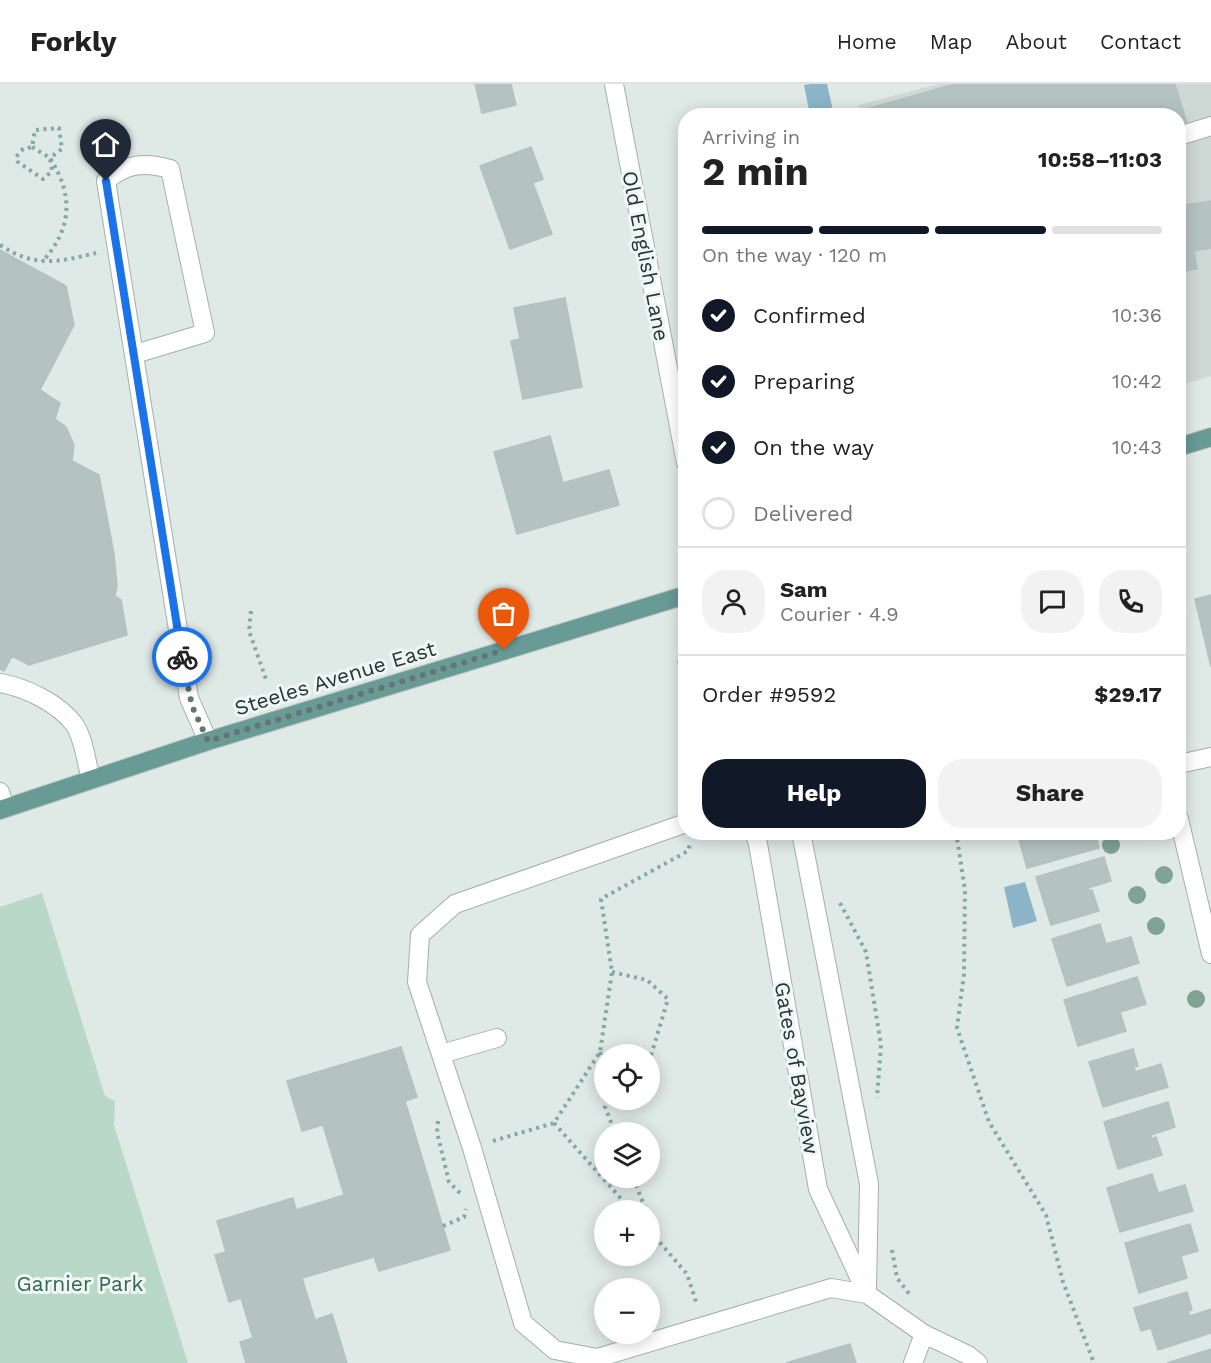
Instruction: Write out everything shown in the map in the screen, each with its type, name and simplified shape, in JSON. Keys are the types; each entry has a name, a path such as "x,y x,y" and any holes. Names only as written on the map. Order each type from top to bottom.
{"main road":[{"path":"1186,445 1211,437"},
{"name":"Steeles Avenue East","path":"2,803 90,779 678,596"}],"street":[{"name":"Old English Lane","path":"614,84 678,421"},
{"path":"1186,134 1211,126"},
{"path":"135,354 205,333 171,169 148,163 119,169 106,181 189,698 208,741"},
{"path":"0,683 12,685 44,699 74,724 90,779"},
{"path":"1186,762 1211,757"},
{"path":"678,826 455,904 420,935 417,982 472,1148 522,1323 555,1350 597,1358 831,1288 867,1294 869,1184 803,840"},
{"name":"Gates of Bayview","path":"755,840 818,1189 867,1294 924,1334 968,1354 978,1363"},
{"path":"1184,840 1211,954"},
{"path":"441,1054 497,1038"},
{"path":"913,1363 924,1334"}],"path":[{"path":"32,147 35,130 59,129 62,149 50,158"},
{"path":"42,262 64,233 66,219 62,177 50,158 32,147 23,149 16,157 18,162 43,179 52,171 50,158"},
{"path":"0,245 15,255 42,262 117,248"},
{"path":"251,611 249,631 267,682"},
{"path":"957,840 965,890 964,974 957,1028 989,1122 1046,1215 1063,1282 1094,1363"},
{"path":"601,1044 612,972 601,899 688,851 690,842"},
{"path":"839,902 866,952 881,1045 877,1104"},
{"path":"612,972 647,980 668,999 654,1044"},
{"path":"472,1148 554,1123 594,1061"},
{"path":"438,1120 437,1132 449,1182 468,1201 464,1217 443,1226"},
{"path":"554,1123 622,1200"},
{"path":"660,1243 687,1274 704,1326"},
{"path":"891,1244 897,1278 912,1297"}],"shaded area":[{"path":"939,84 1211,84 1211,376 1186,384 1186,108 859,108 858,105"}],"green space":[{"name":"Garnier Park","path":"42,893 105,1096 115,1101 114,1125 188,1363 0,1363 0,907"}],"water":[{"path":"827,84 832,108 809,108 804,85"},
{"path":"1025,882 1037,921 1013,928 1004,887"}],"building":[{"path":"475,84 511,84 516,105 482,113"},
{"path":"955,84 1175,84 1182,108 870,108"},
{"path":"531,147 543,179 533,183 552,234 510,249 480,166"},
{"path":"1211,201 1211,248 1194,251 1197,269 1186,271 1186,205"},
{"path":"0,250 66,286 74,325 40,390 60,403 55,419 66,427 74,445 72,461 99,475 114,554 117,586 115,596 121,600 127,635 29,665 12,656 4,671 0,669"},
{"path":"565,298 582,387 523,399 511,341 520,339 514,308"},
{"path":"550,436 563,483 609,470 619,505 517,534 494,452"},
{"path":"1211,595 1211,667 1195,599"},
{"path":"1019,840 1097,840 1099,848 1027,868"},
{"path":"1104,857 1111,881 1088,888 1089,891 1092,890 1099,911 1051,925 1036,877"},
{"path":"1100,924 1106,944 1131,937 1139,963 1067,986 1052,939"},
{"path":"1137,977 1146,1004 1120,1012 1126,1031 1078,1046 1064,1000"},
{"path":"401,1047 417,1097 405,1101 450,1250 379,1271 374,1257 302,1278 315,1320 332,1314 347,1363 246,1363 240,1342 253,1338 241,1298 229,1302 215,1255 226,1252 217,1221 293,1198 296,1210 344,1195 323,1125 302,1131 287,1081"},
{"path":"1133,1049 1138,1066 1134,1067 1135,1072 1161,1064 1168,1087 1103,1107 1089,1062"},
{"path":"1168,1102 1175,1127 1151,1135 1152,1139 1156,1137 1162,1155 1118,1169 1104,1122"},
{"path":"1152,1174 1158,1193 1185,1185 1193,1211 1120,1232 1107,1188"},
{"path":"1190,1224 1198,1251 1181,1256 1187,1278 1139,1293 1125,1243"},
{"path":"1187,1292 1192,1310 1188,1311 1190,1316 1211,1309 1211,1333 1158,1350 1151,1328 1141,1331 1134,1308"},
{"path":"850,1344 856,1363 786,1363"},
{"path":"1211,1349 1211,1363 1167,1363"}],"way so far":[{"path":"182,657 189,698 208,741 504,650"}],"route":[{"path":"106,181 182,657"}]}
